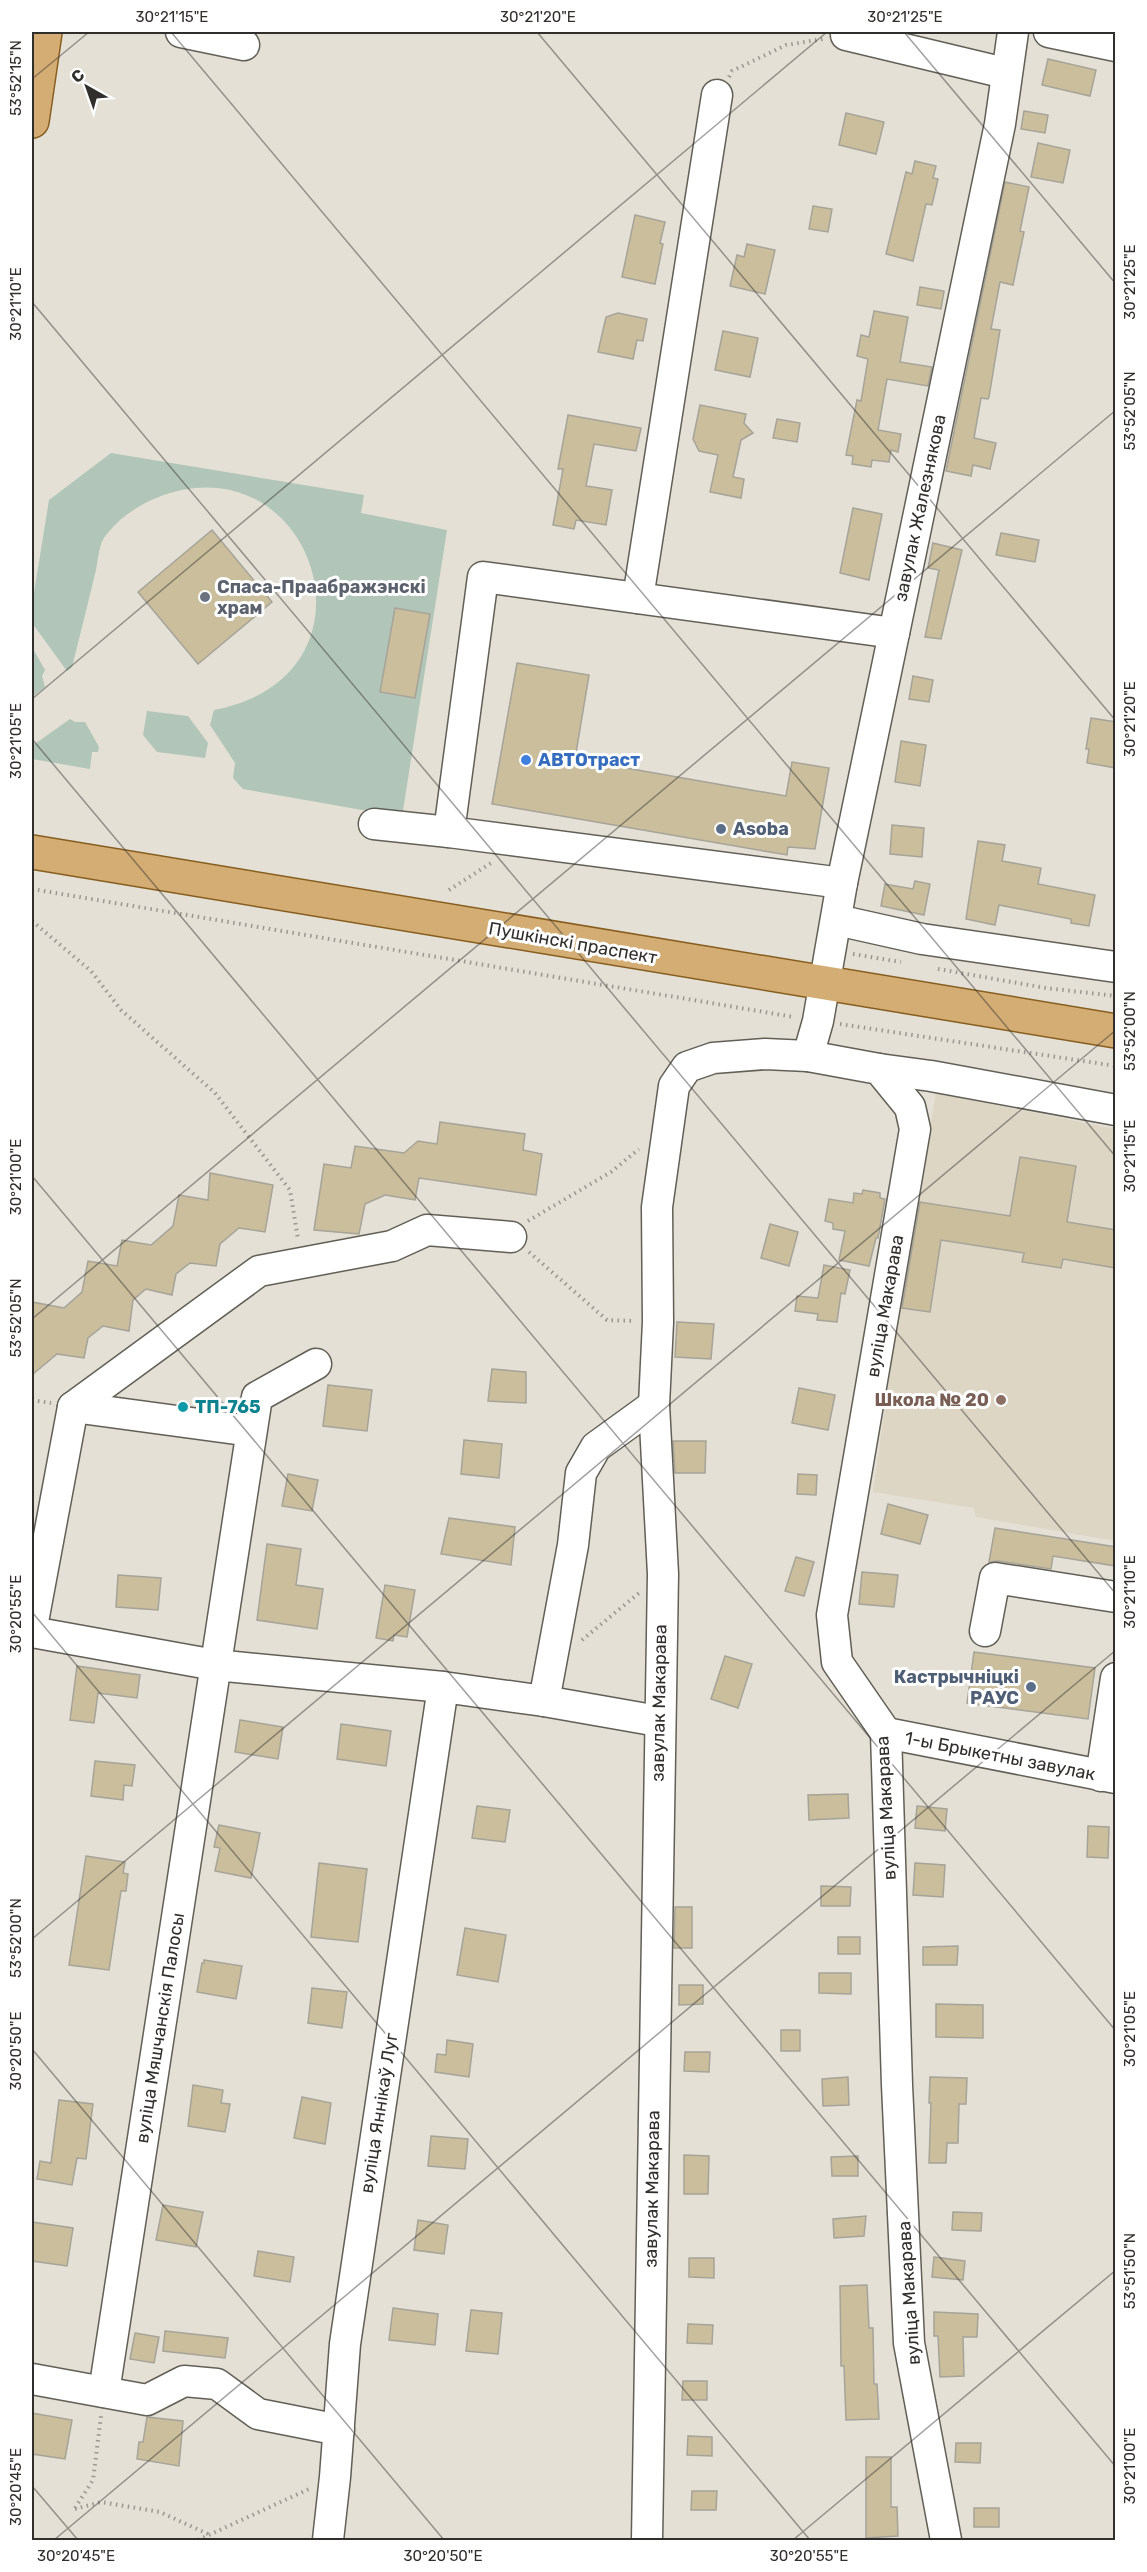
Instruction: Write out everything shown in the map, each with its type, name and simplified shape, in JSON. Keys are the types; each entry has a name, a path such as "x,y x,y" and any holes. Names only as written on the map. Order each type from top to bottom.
{"main road":[{"path":"32,121 45,32"},
{"name":"Пушкінскі праспект","path":"32,852 825,985 1116,1031"}],"street":[{"path":"181,32 244,45"},
{"name":"завулак Жалезнякова","path":"825,985 842,883 1000,124 1005,74 1013,32"},
{"path":"1048,32 1116,46"},
{"path":"846,35 1005,74"},
{"path":"638,598 717,95"},
{"path":"449,832 483,577 894,633"},
{"path":"374,824 842,883"},
{"path":"837,920 922,939 1116,967"},
{"path":"825,985 808,1056 1116,1110"},
{"name":"завулак Макарава","path":"647,2541 658,1721 663,1574 654,1405 658,1322 657,1207 674,1086 687,1067 713,1058 765,1054 808,1056"},
{"name":"вуліца Макарава","path":"879,1069 910,1107 915,1129 832,1615 837,1662 886,1733 897,2085 909,2343 946,2541"},
{"path":"511,1237 427,1230 392,1246 259,1271 72,1407 32,1630 216,1665 443,1687 544,1701 658,1721"},
{"name":"вуліца Мяшчанскія Палосы","path":"104,2392 257,1397 316,1364"},
{"path":"544,1701 573,1545 581,1473 596,1447 654,1405"},
{"path":"72,1407 251,1431"},
{"path":"986,1631 995,1578 1116,1597"},
{"path":"1108,1777 1116,1678"},
{"name":"вуліца Яннікаў Луг","path":"328,2541 346,2332 443,1687"},
{"name":"1-ы Брыкетны завулак","path":"886,1733 1108,1777"},
{"path":"32,2379 147,2400 184,2381 217,2384 258,2414 339,2430"}],"path":[{"path":"717,95 732,71 786,45 846,35"},
{"path":"449,890 523,843"},
{"path":"32,889 818,1021 1116,1066"},
{"path":"32,921 91,971 122,1010 215,1093 290,1190 302,1263"},
{"path":"831,950 906,963"},
{"path":"930,967 1046,988 1116,996"},
{"path":"658,1322 607,1320 511,1237 531,1218 610,1172 668,1126"},
{"path":"551,1665 663,1574"},
{"path":"104,2392 93,2480 75,2509 101,2502 160,2512 210,2535"},
{"path":"198,2541 335,2477"}],"shaded area":[{"name":"Школа № 20","path":"936,1093 1115,1129 1115,1541 976,1517 974,1508 873,1492 899,1307"}],"green space":[{"path":"111,453 364,495 361,513 447,530 402,817 243,789 233,778 235,763 210,725 214,710 267,690 300,658 315,619 313,577 298,539 269,508 230,490 182,490 171,493 140,506 114,526 100,547 72,667 67,671 32,623 32,605 49,500"},
{"path":"32,647 45,670 42,676 45,687 32,697"},
{"path":"147,711 188,716 208,743 205,758 157,752 143,735"},
{"path":"70,719 75,722 85,722 99,747 98,752 92,752 90,769 32,759 32,746"}],"building":[{"path":"1048,59 1096,70 1090,96 1042,85"},
{"path":"1024,111 1048,115 1045,133 1021,129"},
{"path":"846,113 884,122 876,154 839,145"},
{"path":"1038,143 1070,150 1063,183 1031,177"},
{"path":"915,161 936,166 933,178 938,179 932,205 926,204 913,261 886,254 906,172 912,174"},
{"path":"1005,182 1029,187 1020,231 1024,232 1013,285 1000,282 991,329 1000,330 989,397 988,399 981,398 974,438 996,443 990,469 973,465 971,476 946,471"},
{"path":"813,206 832,209 828,232 809,229"},
{"path":"635,215 665,222 655,284 622,277"},
{"path":"747,244 775,250 765,294 730,286 737,255 744,257"},
{"path":"920,287 944,291 941,309 917,305"},
{"path":"874,311 908,317 900,362 932,367 928,386 887,379 878,430 901,434 898,452 891,450 889,462 872,460 871,467 852,464 853,456 846,455 857,400 861,401 868,359 857,356 861,335 869,337"},
{"path":"618,313 647,319 643,341 637,340 633,359 598,352 606,317"},
{"path":"723,331 758,338 750,377 715,370"},
{"path":"700,405 746,414 744,423 753,433 741,440 733,477 744,479 741,498 710,492 718,455 699,451 693,439"},
{"path":"568,415 641,428 636,451 594,444 586,486 612,490 606,525 576,520 574,529 553,525 563,469 558,469"},
{"path":"777,419 800,423 797,442 773,438"},
{"path":"853,508 882,514 869,580 840,573"},
{"name":"Спаса-Праабражэнскі храм","path":"212,530 272,602 198,664 138,592"},
{"path":"1001,533 1039,540 1035,562 996,555"},
{"path":"933,543 962,550 941,639 925,637 939,570 928,568"},
{"path":"395,608 430,614 415,698 380,692"},
{"name":"АВТОтраст","path":"517,663 589,675 575,759 786,796 792,762 829,768 815,849 788,847 787,855 492,804"},
{"path":"913,676 933,680 929,702 909,699"},
{"path":"1091,718 1116,722 1116,768 1087,763 1089,749 1086,749"},
{"path":"901,741 926,745 920,786 895,782"},
{"path":"892,825 924,828 922,857 890,854"},
{"path":"978,841 1005,845 1002,861 1041,868 1038,884 1095,895 1089,926 1071,923 1071,919 999,905 995,925 966,919"},
{"path":"915,881 930,884 924,915 881,906 885,884 913,889"},
{"path":"440,1122 525,1134 523,1150 542,1154 536,1195 419,1178 415,1200 385,1195 365,1204 359,1234 314,1230 324,1164 351,1168 355,1146 404,1153 418,1141 437,1144"},
{"path":"1020,1157 1076,1166 1067,1222 1116,1230 1116,1268 1063,1259 1061,1268 1022,1262 1024,1253 941,1240 930,1312 902,1308 920,1202 1010,1216"},
{"path":"210,1173 273,1185 265,1232 239,1228 220,1244 216,1266 190,1263 176,1274 172,1295 146,1289 133,1300 129,1331 103,1326 88,1338 84,1358 57,1354 32,1375 32,1302 64,1308 82,1292 88,1261 117,1266 122,1240 151,1245 173,1226 179,1195 208,1200"},
{"path":"863,1190 880,1193 880,1198 885,1199 878,1238 876,1238 869,1266 839,1260 845,1231 833,1229 833,1223 825,1221 829,1199 853,1203 854,1193 862,1194"},
{"path":"770,1224 798,1232 789,1266 761,1258"},
{"path":"824,1265 850,1270 845,1294 841,1293 837,1322 817,1320 818,1314 795,1311 797,1296 818,1298"},
{"path":"677,1322 714,1324 711,1359 675,1357"},
{"path":"492,1369 526,1372 526,1403 488,1401"},
{"path":"328,1385 372,1390 367,1431 323,1426"},
{"path":"799,1388 835,1395 828,1430 792,1423"},
{"path":"464,1440 502,1444 499,1478 461,1474"},
{"path":"673,1441 706,1441 705,1473 675,1473"},
{"path":"288,1474 318,1480 312,1511 282,1506"},
{"path":"798,1474 817,1475 816,1495 797,1494"},
{"path":"888,1504 928,1515 920,1544 881,1534"},
{"path":"449,1518 515,1527 511,1565 441,1554"},
{"path":"995,1528 1116,1547 1116,1566 1053,1556 1051,1569 998,1561 989,1562"},
{"path":"267,1544 301,1549 296,1585 323,1589 317,1629 257,1620"},
{"path":"796,1557 814,1562 804,1596 785,1591"},
{"path":"862,1572 898,1575 894,1607 859,1604"},
{"path":"118,1575 161,1578 158,1610 116,1607"},
{"path":"385,1585 415,1590 407,1637 394,1635 393,1641 376,1638"},
{"name":"Кастрычніцкі РАУС","path":"974,1652 1095,1668 1088,1719 967,1703"},
{"path":"725,1656 752,1664 738,1708 711,1699"},
{"path":"77,1666 140,1675 137,1698 98,1693 94,1723 70,1720"},
{"path":"240,1720 283,1727 278,1759 235,1752"},
{"path":"341,1724 391,1731 386,1766 337,1759"},
{"path":"95,1761 135,1765 132,1786 124,1785 123,1800 91,1796"},
{"path":"848,1794 849,1818 809,1820 808,1795"},
{"path":"477,1806 510,1810 505,1842 472,1838"},
{"path":"917,1806 947,1809 945,1831 915,1828"},
{"path":"219,1825 260,1833 251,1878 215,1871 220,1848 214,1847"},
{"path":"1088,1826 1109,1827 1108,1858 1087,1857"},
{"path":"86,1856 125,1862 123,1873 128,1874 126,1891 121,1891 109,1970 69,1965"},
{"path":"319,1863 367,1869 358,1942 311,1937"},
{"path":"915,1863 945,1865 943,1897 913,1895"},
{"path":"821,1886 851,1887 850,1906 821,1906"},
{"path":"675,1907 692,1907 692,1948 674,1948"},
{"path":"465,1928 506,1935 498,1982 457,1975"},
{"path":"838,1937 860,1937 860,1954 838,1954"},
{"path":"958,1946 957,1965 923,1965 923,1947"},
{"path":"204,1960 242,1966 236,1999 197,1992"},
{"path":"819,1973 851,1973 851,1994 819,1993"},
{"path":"679,1985 703,1985 703,2004 679,2005"},
{"path":"312,1988 347,1992 342,2028 308,2023"},
{"path":"936,2004 983,2005 983,2038 936,2037"},
{"path":"781,2030 800,2030 800,2051 781,2051"},
{"path":"447,2040 473,2044 469,2077 435,2072 437,2054 446,2055"},
{"path":"685,2052 710,2052 709,2072 684,2071"},
{"path":"848,2077 849,2105 823,2106 822,2079"},
{"path":"930,2077 967,2078 966,2104 959,2104 958,2143 947,2143 946,2163 929,2163"},
{"path":"193,2085 223,2090 221,2103 230,2104 225,2132 188,2126"},
{"path":"302,2097 331,2103 325,2144 294,2138"},
{"path":"59,2100 93,2104 86,2159 77,2158 72,2185 37,2179 40,2161 51,2163"},
{"path":"431,2136 468,2139 465,2169 428,2166"},
{"path":"684,2155 709,2156 708,2194 684,2194"},
{"path":"858,2156 858,2176 832,2176 831,2157"},
{"path":"163,2205 203,2212 196,2247 156,2240"},
{"path":"953,2212 982,2213 981,2231 952,2230"},
{"path":"866,2216 864,2236 834,2238 833,2219"},
{"path":"418,2220 448,2225 444,2254 414,2250"},
{"path":"32,2222 73,2228 67,2266 32,2261"},
{"path":"258,2251 294,2257 290,2282 254,2276"},
{"path":"934,2257 965,2261 963,2280 932,2277"},
{"path":"689,2258 714,2258 714,2278 689,2277"},
{"path":"867,2285 869,2328 873,2328 874,2384 877,2384 879,2419 846,2420 844,2366 841,2366 840,2286"},
{"path":"393,2308 438,2314 435,2345 389,2340"},
{"path":"471,2310 502,2313 498,2354 466,2351"},
{"path":"934,2312 978,2314 977,2337 963,2337 964,2376 940,2377 938,2336 934,2336"},
{"path":"688,2324 713,2325 712,2344 687,2343"},
{"path":"165,2331 228,2338 225,2358 163,2351"},
{"path":"135,2333 159,2337 154,2363 130,2359"},
{"path":"683,2381 707,2381 707,2400 682,2400"},
{"path":"32,2413 72,2420 65,2459 32,2454"},
{"path":"147,2417 183,2421 179,2466 137,2459 139,2442 143,2442"},
{"path":"688,2436 712,2437 712,2456 687,2455"},
{"path":"956,2443 981,2443 980,2463 955,2462"},
{"path":"866,2457 891,2457 891,2507 897,2507 898,2536 866,2538"},
{"path":"692,2491 717,2491 716,2510 691,2510"},
{"path":"974,2508 999,2508 999,2527 974,2527"}],"place":[{"name":"Спаса-Праабражэнскі храм","path":"205,597"},
{"name":"АВТОтраст","path":"526,760"},
{"name":"Asoba","path":"721,829"},
{"name":"Школа № 20","path":"1001,1400"},
{"name":"ТП-765","path":"183,1407"},
{"name":"Кастрычніцкі РАУС","path":"1031,1687"}]}
